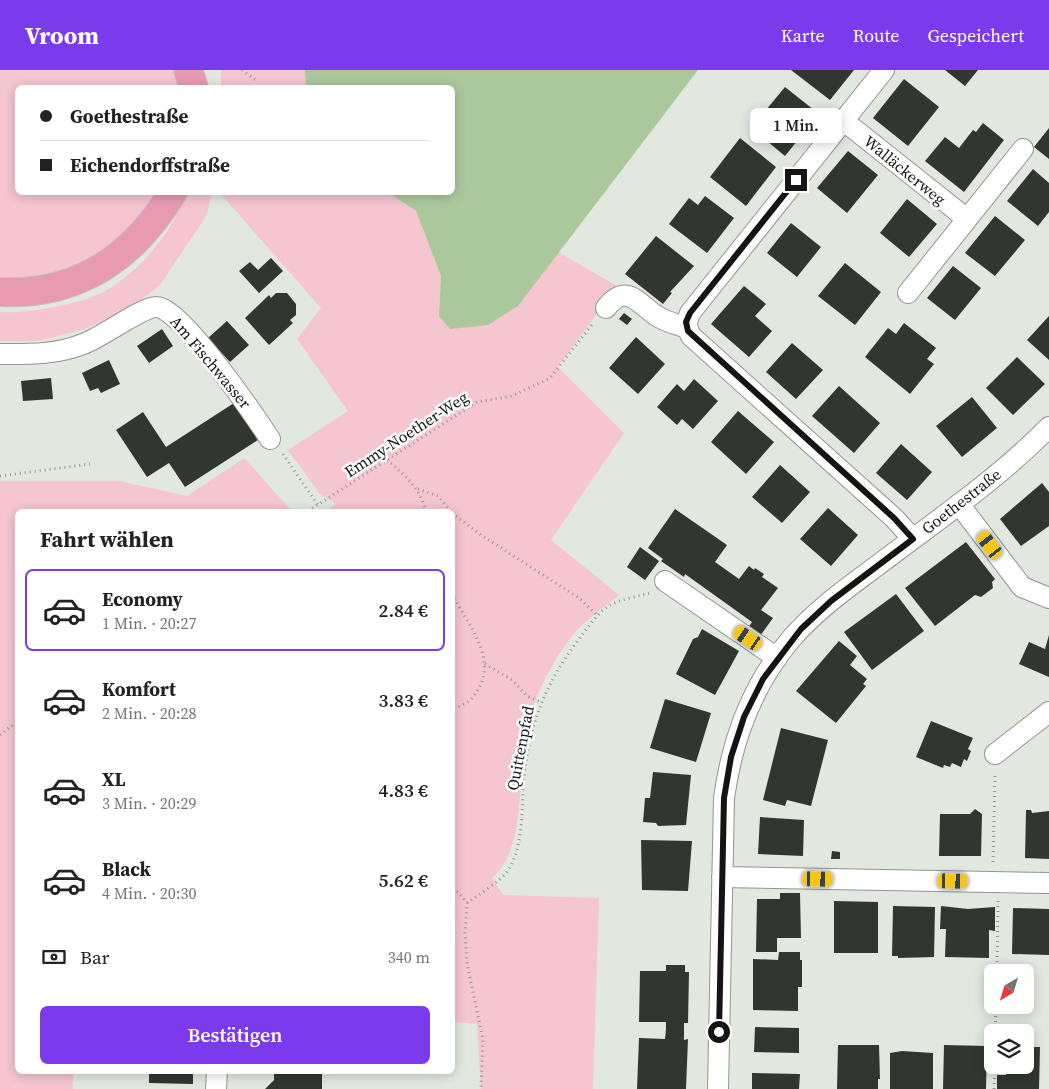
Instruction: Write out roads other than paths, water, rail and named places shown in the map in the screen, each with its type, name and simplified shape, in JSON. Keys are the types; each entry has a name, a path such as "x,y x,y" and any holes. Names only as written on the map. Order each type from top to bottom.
{"main road":[{"path":"188,70 194,85"},
{"path":"195,70 195,85"},
{"path":"0,292 44,290 93,273 136,243 161,212 171,195"}],"street":[{"path":"884,70 690,313 687,328 691,336 894,518 913,539"},
{"name":"Walläckerweg","path":"844,121 967,219"},
{"path":"908,293 1023,150"},
{"path":"606,308 614,299 628,296 634,298 658,316 687,328"},
{"name":"Am Fischwasser","path":"0,354 33,354 72,348 113,330 147,308 162,308 175,317 228,378 270,438"},
{"name":"Goethestraße","path":"718,1089 724,798 731,757 751,703 777,658 801,629 831,601 959,504 1009,464 1049,427"},
{"path":"959,504 1022,587 1049,598"},
{"path":"669,584 777,658"},
{"path":"995,754 1049,712"},
{"path":"722,877 1049,883"},
{"path":"216,1089 217,1074"}]}
